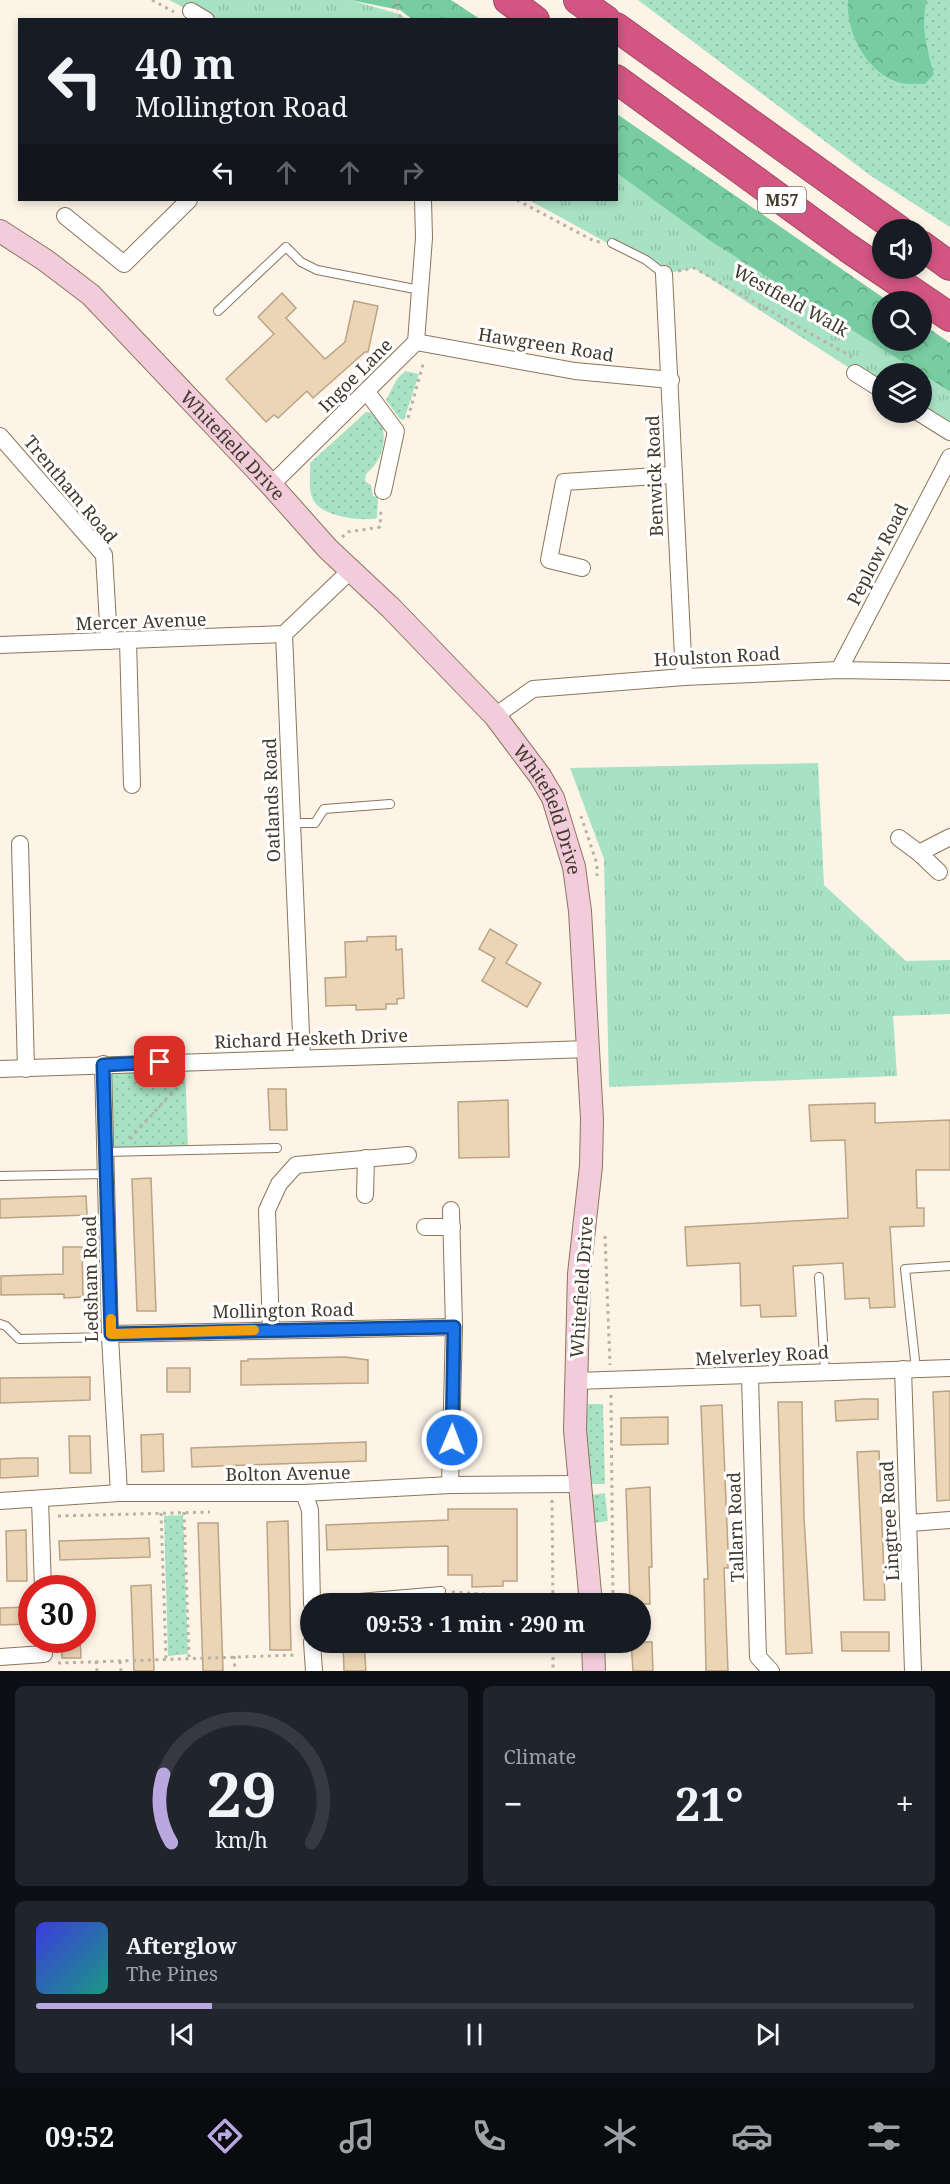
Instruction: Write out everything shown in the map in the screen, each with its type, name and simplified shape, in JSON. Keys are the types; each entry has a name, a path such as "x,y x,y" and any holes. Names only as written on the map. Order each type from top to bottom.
{"highway":[{"path":"508,0 532,18"},
{"path":"578,0 603,18"},
{"name":"M57","path":"618,28 884,219"},
{"name":"M57","path":"618,80 848,248 950,317"},
{"path":"932,253 950,266"}],"main road":[{"name":"Whitefield Drive","path":"0,231 45,260 91,295 271,485 328,549 495,716 540,776 553,798 574,867 580,912 588,1049 591,1166 579,1274 574,1430 590,1593"},
{"path":"593,1653 594,1671"}],"street":[{"path":"191,11 203,18"},
{"path":"65,216 124,264 188,201"},
{"name":"Ingoe Lane","path":"271,485 367,392 422,343 423,201"},
{"name":"Benwick Road","path":"664,274 671,380 672,475 684,677"},
{"name":"Hawgreen Road","path":"422,343 575,371 671,380"},
{"path":"855,373 872,384"},
{"path":"367,392 396,431 383,491"},
{"path":"932,421 950,432"},
{"name":"Trentham Road","path":"0,436 104,555 109,641"},
{"name":"Peplow Road","path":"839,670 950,457"},
{"path":"582,568 549,560 564,482 672,475"},
{"path":"284,634 351,570"},
{"name":"Mercer Avenue","path":"0,645 284,634"},
{"name":"Oatlands Road","path":"284,634 302,1057"},
{"path":"128,641 132,784"},
{"name":"Houlston Road","path":"495,716 533,689 684,677 839,670 950,672"},
{"path":"919,853 950,837"},
{"path":"899,838 939,872"},
{"path":"20,844 26,1069"},
{"name":"Richard Hesketh Drive","path":"0,1069 588,1049"},
{"name":"Ledsham Road","path":"103,1065 112,1151 106,1174 119,1493"},
{"path":"271,1329 267,1210 279,1184 296,1165 408,1155"},
{"path":"365,1195 366,1158"},
{"path":"450,1485 454,1327 451,1210"},
{"path":"425,1227 452,1227"},
{"name":"Mollington Road","path":"111,1335 271,1329 454,1327"},
{"name":"Melverley Road","path":"576,1381 750,1377 950,1368"},
{"name":"Lingtree Road","path":"910,1369 910,1523 914,1671"},
{"name":"Tallarn Road","path":"750,1377 758,1657 771,1671"},
{"name":"Bolton Avenue","path":"0,1501 41,1508 119,1493 304,1493 450,1485 578,1484"},
{"path":"304,1493 310,1510 312,1593"},
{"path":"41,1508 43,1575"},
{"path":"910,1523 950,1520"},
{"path":"0,1657 18,1653"}],"lane":[{"path":"612,243 646,260 664,274"},
{"path":"218,311 286,247 302,262 317,270 421,290"},
{"path":"292,823 315,823 324,809 334,807 390,804"},
{"path":"112,1151 277,1148"},
{"path":"0,1176 106,1174"},
{"path":"910,1369 905,1269 950,1266"},
{"path":"819,1277 825,1372"},
{"path":"0,1324 6,1326 19,1339 111,1335"},
{"path":"420,1593 441,1591"}],"path":[{"path":"152,0 177,13 191,11"},
{"path":"396,0 400,18"},
{"path":"519,201 594,241 612,243"},
{"name":"Westfield Walk","path":"664,274 694,268 852,357 855,373"},
{"path":"396,431 406,423 422,343"},
{"path":"328,549 348,532 380,527 383,491"},
{"path":"112,1151 175,1089 180,1062"},
{"path":"610,1380 613,1593"},
{"path":"552,1484 553,1593"},
{"path":"41,1508 161,1513 218,1512"},
{"path":"184,1512 189,1657"},
{"path":"161,1513 166,1658"},
{"path":"441,1591 463,1593"},
{"path":"48,1653 54,1663 189,1657 313,1656"},
{"path":"553,1653 554,1671"},
{"path":"234,1656 235,1671"},
{"path":"120,1660 121,1671"},
{"path":"96,1661 97,1671"}],"green space":[{"path":"169,0 350,0 399,14 405,18 204,18"},
{"path":"350,0 451,0 478,18 411,18 400,10"},
{"path":"638,0 950,0 950,227 871,176"},
{"path":"848,0 927,0 924,28 934,74 925,84 904,84 889,78 869,62 861,51 850,25"},
{"path":"618,115 874,291 872,343 710,241 618,176"},
{"path":"618,174 710,241 872,343 872,351 885,351 904,363 872,363 872,383 694,268 664,274 531,201 618,201"},
{"path":"932,331 950,343 950,392 932,381 932,363 904,363 885,351 932,351"},
{"path":"405,371 419,374 404,420 400,419 386,400 397,379"},
{"path":"932,381 950,392 950,429 932,418"},
{"path":"366,412 376,413 384,437 381,454 366,474 365,481 371,485 373,496 378,497 377,518 361,519 340,516 322,509 312,497 310,463"},
{"path":"818,763 824,885 906,961 950,960 950,1014 893,1016 897,1076 609,1087 604,859 570,768"},
{"path":"185,1061 188,1150 105,1152 103,1064"},
{"path":"588,1404 603,1404 605,1484 592,1484 585,1436"},
{"path":"605,1493 608,1521 595,1523 591,1495"},
{"path":"183,1515 188,1654 168,1656 164,1516"}],"building":[{"path":"282,293 296,308 286,318 325,359 345,342 354,301 378,306 368,352 365,352 313,398 307,391 278,418 274,415 266,422 226,379 274,334 258,317"},
{"path":"490,929 517,945 506,963 541,983 527,1007 482,981 495,958 479,949"},
{"path":"396,936 396,950 402,949 404,998 397,999 397,1004 386,1004 386,1009 356,1010 356,1005 326,1006 325,978 346,977 345,942 367,941 367,937"},
{"path":"268,1089 286,1089 287,1130 270,1130"},
{"path":"508,1100 509,1157 459,1158 458,1102"},
{"path":"875,1103 875,1123 950,1120 950,1170 916,1170 917,1208 924,1208 924,1226 890,1227 895,1307 870,1308 869,1298 845,1299 843,1263 793,1266 796,1316 761,1317 760,1305 741,1306 740,1263 687,1266 685,1227 848,1218 845,1140 811,1141 809,1105"},
{"path":"151,1178 156,1311 137,1311 132,1179"},
{"path":"86,1196 87,1215 0,1218 0,1199"},
{"path":"63,1247 82,1247 83,1297 64,1298 64,1294 1,1295 1,1276 63,1274"},
{"path":"345,1357 368,1360 368,1383 241,1385 241,1361 248,1361 248,1359"},
{"path":"167,1368 190,1368 190,1392 167,1392"},
{"path":"90,1377 90,1400 0,1403 0,1378"},
{"path":"950,1391 950,1500 937,1501 933,1392"},
{"path":"878,1399 878,1419 836,1421 835,1401"},
{"path":"778,1402 802,1402 804,1517 812,1653 786,1654"},
{"path":"722,1405 728,1550 728,1568 724,1568 728,1671 706,1671 704,1579 708,1579 701,1406"},
{"path":"668,1417 668,1444 621,1445 621,1418"},
{"path":"163,1434 164,1471 142,1472 141,1435"},
{"path":"69,1436 90,1436 91,1473 70,1473"},
{"path":"366,1442 366,1461 192,1467 191,1448"},
{"path":"879,1451 885,1600 864,1600 857,1452"},
{"path":"38,1458 38,1476 0,1478 0,1459"},
{"path":"650,1487 652,1567 649,1567 650,1593 630,1593 626,1489"},
{"path":"448,1509 517,1509 517,1581 503,1581 503,1586 472,1587 472,1575 448,1575 448,1546 327,1550 326,1525 448,1520"},
{"path":"288,1521 291,1650 270,1650 267,1522"},
{"path":"198,1523 218,1523 223,1671 203,1671"},
{"path":"26,1530 27,1575 18,1575 18,1581 7,1581 6,1531"},
{"path":"149,1538 150,1557 60,1560 59,1541"},
{"path":"151,1585 154,1671 134,1671 131,1586"},
{"path":"18,1607 18,1624 0,1625 0,1608"},
{"path":"841,1632 889,1632 889,1651 842,1651"},
{"path":"652,1642 653,1671 633,1671 632,1653 651,1653"},
{"path":"62,1653 81,1653 81,1658 62,1658"},
{"path":"343,1653 365,1653 366,1671 344,1671"}],"slow traffic":[{"path":"111,1319 111,1334 254,1330"}],"route":[{"path":"160,1062 103,1065 111,1334 454,1327 452,1440"}]}
